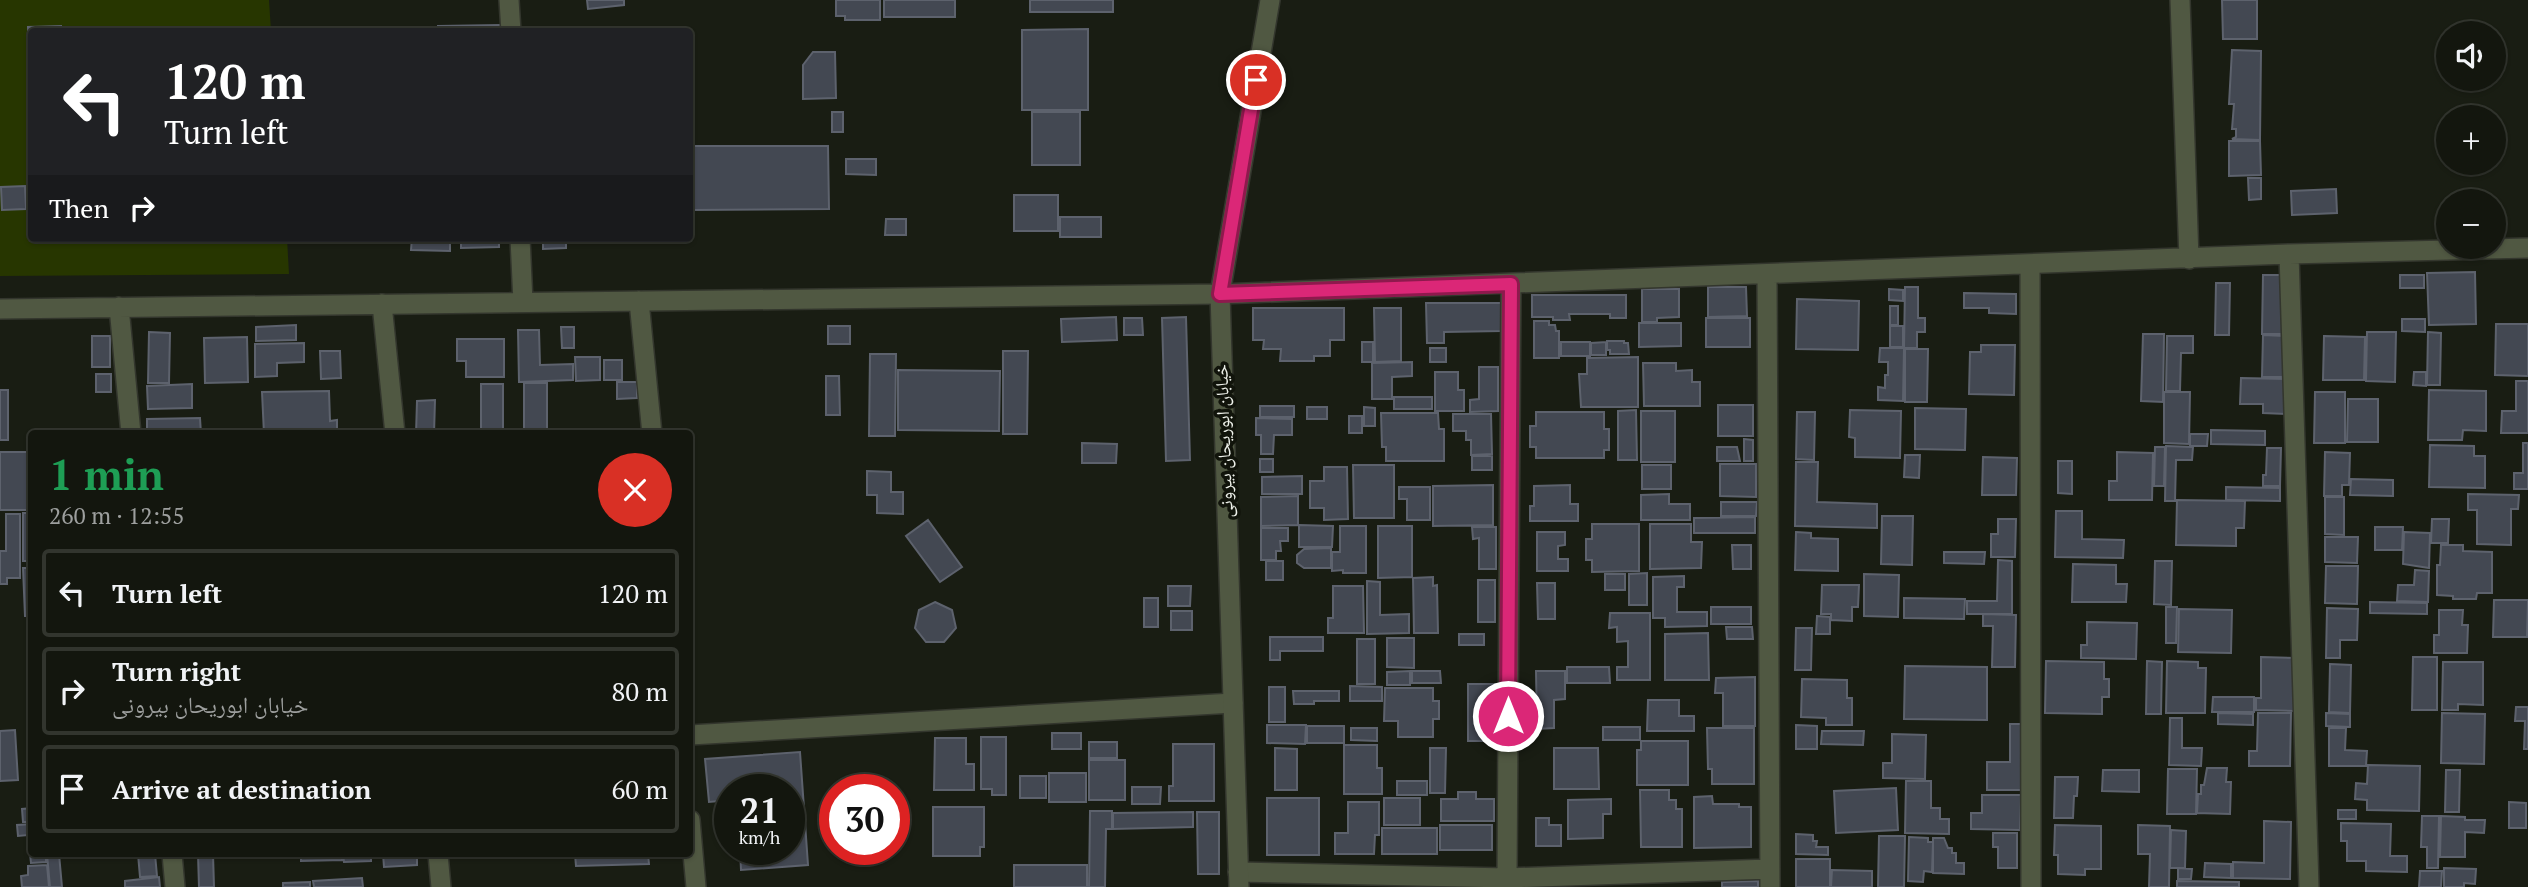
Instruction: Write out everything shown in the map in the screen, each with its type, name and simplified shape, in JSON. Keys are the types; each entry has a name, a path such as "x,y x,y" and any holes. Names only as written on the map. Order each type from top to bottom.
{"street":[{"path":"509,0 511,28"},
{"name":"خیابان ابوریحان بیرونی","path":"1239,880 1220,294 1270,0"},
{"path":"2180,0 2189,259"},
{"path":"520,242 523,302"},
{"path":"0,309 1220,294 2290,254 2528,248"},
{"path":"2290,254 2309,887"},
{"path":"2030,265 2031,887"},
{"path":"1239,880 1770,878 1767,274"},
{"path":"1507,878 1511,284"},
{"path":"639,301 652,430"},
{"path":"382,304 395,430"},
{"path":"119,307 131,430"},
{"path":"693,735 1233,703"},
{"path":"693,854 696,887"},
{"path":"172,857 175,887"},
{"path":"438,857 441,887"}],"green space":[{"path":"0,0 269,0 271,28 28,28 28,242 287,242 289,274 0,276"}],"building":[{"path":"587,0 624,0 624,5 588,9"},
{"path":"836,0 880,0 880,20 845,20 845,16 836,16"},
{"path":"884,0 955,0 955,17 884,17"},
{"path":"1030,0 1113,0 1113,12 1030,12"},
{"path":"2222,0 2257,0 2257,39 2223,39"},
{"path":"500,25 500,28 438,28"},
{"path":"61,26 61,28 28,28"},
{"path":"1088,29 1088,110 1022,110 1022,30"},
{"path":"2232,50 2261,51 2260,140 2232,139 2236,137 2236,129 2232,129 2234,104 2229,104"},
{"path":"813,52 835,52 836,98 803,99 803,65"},
{"path":"832,112 843,112 843,132 832,132"},
{"path":"1032,112 1080,112 1080,165 1032,165"},
{"path":"2229,141 2260,141 2261,175 2229,176"},
{"path":"693,146 828,146 829,209 693,210"},
{"path":"846,159 876,159 876,175 846,174"},
{"path":"2248,178 2261,178 2261,199 2249,200"},
{"path":"25,186 26,209 2,210 1,187"},
{"path":"2336,189 2337,213 2292,215 2291,191"},
{"path":"1014,195 1058,195 1058,231 1014,231"},
{"path":"1060,217 1101,217 1101,237 1060,237"},
{"path":"886,219 906,219 906,235 885,235"},
{"path":"412,242 450,242 450,251 411,250"},
{"path":"461,242 499,242 499,247 461,248"},
{"path":"543,242 566,242 566,248 543,249"},
{"path":"2475,272 2476,324 2429,325 2427,273"},
{"path":"2263,275 2284,275 2283,334 2262,334"},
{"path":"2400,275 2424,275 2424,288 2400,288"},
{"path":"2216,283 2230,283 2229,335 2215,335"},
{"path":"1708,287 1746,287 1747,316 1708,317"},
{"path":"1905,287 1918,287 1918,318 1925,318 1925,332 1917,332 1917,348 1904,348"},
{"path":"1642,289 1679,289 1679,317 1642,322"},
{"path":"1889,289 1903,290 1903,301 1889,300"},
{"path":"1964,293 2016,294 2016,314 1989,313 1989,308 1964,308"},
{"path":"1532,295 1626,295 1626,318 1610,318 1610,314 1569,314 1570,320 1532,317"},
{"path":"1797,299 1859,301 1858,350 1796,349"},
{"path":"1426,303 1501,303 1501,331 1444,332 1444,343 1427,343"},
{"path":"1890,306 1898,306 1898,325 1890,325"},
{"path":"1253,308 1344,308 1344,340 1330,340 1330,356 1314,356 1314,361 1280,361 1281,349 1263,349 1264,340 1253,340"},
{"path":"1374,308 1401,308 1401,361 1375,362"},
{"path":"1116,317 1117,340 1062,342 1061,319"},
{"path":"1186,317 1190,460 1166,461 1162,318"},
{"path":"1124,318 1142,318 1143,335 1124,335"},
{"path":"1706,318 1750,318 1750,347 1706,347"},
{"path":"2402,319 2425,319 2425,332 2402,331"},
{"path":"1534,321 1549,321 1549,325 1555,325 1556,331 1559,331 1559,358 1534,358"},
{"path":"1639,323 1681,323 1681,346 1639,347"},
{"path":"2496,324 2528,324 2528,376 2495,375"},
{"path":"296,325 296,340 256,341 256,327"},
{"path":"828,326 850,326 850,344 828,344"},
{"path":"1890,326 1903,326 1903,347 1890,347"},
{"path":"561,327 574,327 574,348 562,348"},
{"path":"518,330 539,330 540,365 573,364 573,380 519,382"},
{"path":"149,332 170,333 169,383 148,383"},
{"path":"2367,332 2396,332 2395,382 2366,381"},
{"path":"2428,332 2441,333 2440,385 2427,385"},
{"path":"2143,334 2164,334 2163,402 2141,401"},
{"path":"2263,335 2285,336 2285,377 2262,377"},
{"path":"92,336 110,336 110,367 92,367"},
{"path":"2167,336 2193,336 2193,353 2181,353 2180,391 2166,391"},
{"path":"2324,336 2365,337 2364,380 2323,380"},
{"path":"247,337 248,382 205,383 204,338"},
{"path":"457,339 504,339 504,377 466,377 466,361 457,361"},
{"path":"1607,341 1628,343 1629,354 1610,354"},
{"path":"1362,342 1373,342 1373,362 1362,362"},
{"path":"1561,342 1590,342 1590,356 1561,356"},
{"path":"1606,342 1606,355 1591,355 1591,343"},
{"path":"304,343 304,362 277,363 277,376 255,377 255,344"},
{"path":"1981,345 2015,345 2014,395 1969,394 1970,352 1981,352"},
{"path":"1430,348 1446,348 1446,362 1430,362"},
{"path":"1880,348 1904,348 1903,401 1878,400 1878,387 1885,388 1885,375 1888,375 1888,362 1879,362"},
{"path":"1905,349 1928,349 1927,402 1905,402"},
{"path":"320,351 340,351 341,378 321,379"},
{"path":"1003,351 1028,351 1027,434 1003,434"},
{"path":"870,354 896,354 895,436 869,436"},
{"path":"575,357 600,357 600,380 576,381"},
{"path":"1638,357 1638,407 1581,407 1579,374 1587,374 1587,358"},
{"path":"604,360 622,360 622,380 604,380"},
{"path":"1412,362 1412,376 1392,377 1392,399 1372,399 1372,363"},
{"path":"1643,363 1676,363 1676,371 1692,370 1692,382 1700,382 1700,406 1644,406"},
{"path":"1479,367 1498,367 1498,411 1470,412 1470,400 1479,399"},
{"path":"898,370 1000,371 999,431 898,430"},
{"path":"1435,372 1458,372 1458,390 1464,390 1464,411 1435,411"},
{"path":"2414,372 2426,372 2426,386 2413,385"},
{"path":"96,374 111,374 111,392 96,392"},
{"path":"826,376 839,376 840,415 826,415"},
{"path":"2241,378 2287,379 2286,414 2263,413 2263,404 2240,404"},
{"path":"2516,381 2528,381 2528,433 2501,433 2502,411 2516,411"},
{"path":"617,382 637,382 637,398 617,399"},
{"path":"524,383 547,383 547,430 524,430"},
{"path":"192,384 192,408 148,409 147,386"},
{"path":"481,384 503,384 503,429 481,429"},
{"path":"0,390 8,390 8,440 0,440"},
{"path":"2429,390 2486,391 2486,431 2463,430 2462,440 2428,440"},
{"path":"329,391 330,421 337,420 337,430 264,430 262,392"},
{"path":"2164,392 2190,392 2189,444 2164,443"},
{"path":"2315,392 2345,392 2345,443 2314,443"},
{"path":"1394,397 1432,397 1432,409 1394,409"},
{"path":"2348,399 2378,399 2378,442 2347,442"},
{"path":"435,400 434,430 416,430 417,401"},
{"path":"1718,405 1753,405 1753,436 1718,436"},
{"path":"1260,406 1294,406 1294,417 1260,417"},
{"path":"1307,407 1327,407 1327,419 1307,419"},
{"path":"1364,407 1375,408 1375,426 1364,426"},
{"path":"1915,408 1966,409 1965,450 1915,449"},
{"path":"1636,410 1637,460 1618,460 1618,411"},
{"path":"1850,410 1901,411 1900,458 1855,457 1855,438 1849,437"},
{"path":"1641,411 1675,411 1675,462 1641,462"},
{"path":"1536,412 1604,412 1604,429 1609,429 1609,450 1604,450 1604,458 1536,458 1536,447 1530,447 1530,426 1536,426"},
{"path":"1797,412 1815,412 1814,460 1796,459"},
{"path":"1381,413 1438,413 1439,429 1444,429 1444,461 1386,461 1386,447 1382,447"},
{"path":"1453,414 1491,414 1492,454 1471,455 1471,440 1466,440 1466,431 1453,431"},
{"path":"1349,416 1362,416 1362,433 1349,433"},
{"path":"200,418 201,430 147,430 147,419"},
{"path":"1256,418 1292,419 1292,435 1274,435 1273,454 1261,454 1261,435 1256,435"},
{"path":"2211,430 2265,431 2265,445 2211,444"},
{"path":"2190,434 2208,434 2207,446 2190,446"},
{"path":"1744,439 1753,440 1753,461 1744,461"},
{"path":"1082,443 1117,444 1116,463 1082,463"},
{"path":"2523,443 2528,443 2528,489 2514,489 2514,473 2523,473"},
{"path":"2430,445 2474,446 2474,456 2485,456 2485,488 2429,487"},
{"path":"2166,446 2193,447 2192,460 2176,460 2175,501 2165,501"},
{"path":"1717,447 1737,447 1740,461 1717,461"},
{"path":"2155,447 2165,447 2164,486 2154,486"},
{"path":"2267,448 2281,448 2280,486 2263,486"},
{"path":"0,452 28,452 28,510 0,510"},
{"path":"2117,452 2153,453 2152,500 2109,500 2109,481 2117,481"},
{"path":"2325,452 2350,453 2349,485 2342,485 2342,496 2324,496"},
{"path":"1905,455 1920,455 1919,478 1904,477"},
{"path":"1472,456 1492,456 1492,470 1472,470"},
{"path":"1983,457 2017,458 2016,495 1982,495"},
{"path":"1260,459 1273,459 1273,472 1260,472"},
{"path":"2058,461 2072,461 2072,494 2058,493"},
{"path":"1796,462 1818,462 1817,502 1877,504 1877,528 1795,526"},
{"path":"1720,464 1756,464 1756,497 1720,496"},
{"path":"1353,465 1394,465 1394,518 1354,518"},
{"path":"1642,465 1671,465 1671,489 1642,489"},
{"path":"1324,467 1347,467 1348,519 1324,520 1324,508 1310,508 1310,481 1324,481"},
{"path":"867,471 891,472 891,492 903,492 903,514 877,513 877,495 867,495"},
{"path":"1302,476 1302,494 1262,494 1262,477"},
{"path":"2351,479 2393,480 2393,496 2350,495"},
{"path":"1493,485 1493,525 1433,526 1433,486"},
{"path":"1570,485 1570,504 1578,504 1578,521 1530,521 1530,506 1534,506 1534,486"},
{"path":"1399,487 1430,487 1430,520 1407,520 1407,499 1399,499"},
{"path":"2226,487 2280,488 2280,501 2226,500"},
{"path":"1669,494 1669,504 1690,504 1690,520 1641,520 1641,495"},
{"path":"2468,494 2519,495 2518,509 2511,509 2511,545 2477,544 2477,510 2468,510"},
{"path":"1298,496 1298,525 1261,526 1261,497"},
{"path":"2325,497 2344,497 2344,535 2325,534"},
{"path":"2177,500 2245,501 2244,528 2236,528 2236,546 2176,545"},
{"path":"1721,502 1757,502 1756,516 1721,516"},
{"path":"2056,511 2082,511 2082,539 2124,540 2123,558 2055,557"},
{"path":"23,513 28,513 28,561 23,561"},
{"path":"6,514 20,514 20,578 7,578 7,584 0,584 0,551 6,551"},
{"path":"1882,516 1913,516 1912,565 1881,564"},
{"path":"1755,517 1755,533 1694,533 1694,518"},
{"path":"1998,519 2016,519 2015,557 1991,557 1991,534 1998,534"},
{"path":"2432,519 2449,519 2448,543 2431,543"},
{"path":"928,520 962,567 940,582 906,536"},
{"path":"1592,524 1639,524 1639,571 1592,572 1592,560 1586,560 1586,539 1592,539"},
{"path":"1650,524 1691,524 1691,542 1702,542 1701,568 1650,569"},
{"path":"1299,525 1333,526 1332,547 1299,547"},
{"path":"1340,526 1366,526 1366,573 1332,571 1332,552 1340,552"},
{"path":"1378,526 1412,526 1412,577 1378,578"},
{"path":"1472,527 1496,527 1496,569 1479,569 1479,538 1473,539"},
{"path":"2375,527 2403,527 2402,550 2375,550"},
{"path":"1261,528 1288,528 1288,541 1280,541 1281,551 1276,551 1276,560 1261,560"},
{"path":"1537,532 1565,532 1565,545 1558,546 1558,559 1568,559 1568,571 1537,571"},
{"path":"1796,532 1811,533 1811,538 1838,539 1838,571 1795,570"},
{"path":"2404,532 2430,533 2429,568 2403,564"},
{"path":"2325,537 2358,537 2357,563 2325,562"},
{"path":"1732,545 1751,545 1751,569 1733,569"},
{"path":"2441,545 2463,545 2463,551 2492,552 2492,593 2477,593 2476,599 2453,599 2453,596 2437,595 2437,565 2440,565"},
{"path":"1331,548 1331,568 1304,568 1297,563 1297,555 1304,549"},
{"path":"1944,552 1985,552 1984,564 1944,563"},
{"path":"1998,560 2012,561 2012,614 1967,614 1967,601 1997,601"},
{"path":"1266,561 1283,561 1283,580 1266,580"},
{"path":"2155,561 2172,561 2171,605 2154,604"},
{"path":"2073,564 2116,565 2116,584 2127,584 2126,602 2072,602"},
{"path":"2326,566 2358,566 2357,604 2325,603"},
{"path":"23,568 28,568 28,616 25,616"},
{"path":"2415,570 2429,571 2428,602 2397,601 2398,585 2414,585"},
{"path":"1647,573 1647,605 1629,605 1629,574"},
{"path":"1605,574 1625,574 1625,590 1605,590"},
{"path":"1864,574 1899,575 1898,617 1864,616"},
{"path":"1684,576 1684,587 1677,587 1677,612 1707,612 1707,626 1665,627 1665,618 1653,618 1653,577"},
{"path":"1433,577 1433,586 1437,585 1438,633 1414,633 1413,578"},
{"path":"1478,580 1495,580 1495,622 1478,622"},
{"path":"1367,581 1380,582 1380,615 1409,614 1409,633 1367,634"},
{"path":"1537,583 1555,583 1555,619 1538,619"},
{"path":"1822,585 1859,585 1858,607 1852,607 1852,621 1831,620 1831,614 1821,614"},
{"path":"1168,586 1191,586 1190,606 1168,606"},
{"path":"1333,586 1363,586 1364,633 1328,633 1328,618 1333,618"},
{"path":"1144,598 1158,598 1158,627 1144,627"},
{"path":"1904,598 1965,599 1964,619 1904,618"},
{"path":"2494,600 2528,600 2527,637 2493,637"},
{"path":"935,602 952,610 956,628 944,642 926,642 915,628 919,610"},
{"path":"2370,602 2427,603 2427,614 2370,613"},
{"path":"1711,607 1751,607 1751,624 1711,624"},
{"path":"2166,607 2177,607 2176,643 2166,643"},
{"path":"2327,608 2358,609 2357,640 2340,640 2340,658 2326,658"},
{"path":"2179,609 2232,610 2231,653 2178,652"},
{"path":"2439,610 2463,610 2462,625 2468,625 2467,653 2434,653 2434,635 2439,635"},
{"path":"1171,611 1192,611 1192,630 1171,630"},
{"path":"1610,613 1650,613 1650,680 1617,680 1617,667 1628,667 1628,641 1617,642 1617,627 1609,628"},
{"path":"1983,614 2016,615 2015,667 1992,667 1993,626 1983,626"},
{"path":"1817,616 1830,617 1830,634 1816,634"},
{"path":"2087,622 2137,623 2136,659 2081,658 2081,645 2087,645"},
{"path":"1726,627 1752,627 1753,639 1727,639"},
{"path":"1796,628 1812,628 1811,670 1795,670"},
{"path":"1708,633 1709,680 1665,680 1665,634"},
{"path":"1459,634 1484,634 1484,645 1459,645"},
{"path":"1270,637 1323,637 1323,651 1280,651 1280,660 1270,660"},
{"path":"1387,638 1414,638 1414,668 1387,667"},
{"path":"1357,639 1375,639 1375,684 1357,684"},
{"path":"2261,657 2296,658 2295,711 2256,710 2256,698 2261,698"},
{"path":"2413,657 2437,657 2437,710 2412,710"},
{"path":"2046,661 2104,662 2104,679 2109,679 2109,697 2102,697 2102,714 2045,713"},
{"path":"2147,661 2162,662 2161,714 2146,714"},
{"path":"2167,661 2198,662 2198,668 2206,668 2205,713 2166,713"},
{"path":"2443,662 2483,662 2483,705 2458,704 2458,710 2442,710"},
{"path":"2330,664 2351,665 2350,713 2329,712"},
{"path":"1905,666 1987,667 1987,720 1904,719"},
{"path":"1567,667 1609,667 1610,683 1567,683"},
{"path":"1410,671 1410,685 1387,685 1387,672"},
{"path":"1412,671 1440,671 1441,683 1412,683"},
{"path":"1536,671 1565,671 1565,699 1554,700 1554,728 1537,729"},
{"path":"1755,677 1755,726 1723,726 1723,693 1715,693 1716,678"},
{"path":"1802,679 1847,680 1847,698 1852,698 1852,725 1826,725 1826,718 1801,717"},
{"path":"1468,684 1496,684 1496,741 1468,741"},
{"path":"1350,686 1382,687 1382,701 1350,701"},
{"path":"1269,687 1285,687 1285,722 1269,722"},
{"path":"1385,688 1433,688 1433,701 1439,701 1439,719 1433,719 1433,737 1398,737 1398,721 1384,721"},
{"path":"1293,691 1339,691 1339,701 1294,704"},
{"path":"2213,697 2254,697 2254,712 2212,712"},
{"path":"1648,700 1679,700 1679,716 1694,716 1694,731 1647,731"},
{"path":"2516,707 2528,707 2528,749 2524,749 2525,721 2515,721"},
{"path":"2218,713 2253,714 2253,725 2218,724"},
{"path":"2258,713 2291,713 2290,766 2249,766 2249,751 2257,751"},
{"path":"2326,713 2350,714 2350,727 2326,726"},
{"path":"2442,713 2485,714 2484,764 2441,763"},
{"path":"2170,718 2182,718 2182,748 2202,748 2201,766 2169,765"},
{"path":"2010,724 2022,724 2021,790 1987,790 1987,762 2010,762"},
{"path":"1267,725 1306,725 1305,744 1267,743"},
{"path":"1796,725 1817,726 1817,749 1796,749"},
{"path":"1307,726 1344,726 1344,743 1307,743"},
{"path":"1603,727 1640,727 1640,740 1603,740"},
{"path":"1351,728 1377,728 1377,741 1351,740"},
{"path":"1707,728 1754,728 1754,784 1712,784 1712,769 1708,769"},
{"path":"2329,728 2346,728 2345,750 2367,751 2366,766 2329,766"},
{"path":"15,730 18,780 0,781 0,731"},
{"path":"1822,731 1864,731 1863,745 1821,744"},
{"path":"1052,733 1081,733 1081,749 1052,749"},
{"path":"1892,734 1926,735 1925,779 1883,778 1883,763 1892,763"},
{"path":"981,737 1006,737 1006,795 992,795 992,789 981,789"},
{"path":"935,738 966,738 966,764 974,764 974,790 934,790"},
{"path":"1641,741 1688,741 1688,785 1637,785 1637,750 1641,750"},
{"path":"1089,742 1117,742 1117,758 1089,758"},
{"path":"1173,744 1214,744 1214,801 1169,801 1169,786 1173,786"},
{"path":"1344,745 1377,745 1377,768 1382,768 1382,794 1344,794"},
{"path":"1275,748 1297,749 1297,790 1275,790"},
{"path":"1430,748 1446,748 1445,793 1430,793"},
{"path":"1554,748 1598,748 1599,789 1554,789"},
{"path":"800,752 802,774 714,774 714,802 709,802 705,759"},
{"path":"1089,760 1125,760 1125,800 1089,800"},
{"path":"2368,765 2420,766 2419,811 2367,810 2367,800 2355,799 2356,783 2367,784"},
{"path":"2207,768 2227,768 2226,782 2231,782 2230,814 2197,813 2198,794 2201,794"},
{"path":"2168,769 2197,769 2196,814 2167,814"},
{"path":"2103,770 2139,770 2139,792 2102,791"},
{"path":"2446,770 2460,770 2459,812 2445,812"},
{"path":"1049,773 1086,773 1086,802 1049,802"},
{"path":"1020,776 1046,776 1046,798 1020,798"},
{"path":"2055,777 2078,777 2073,818 2054,818"},
{"path":"1397,781 1427,781 1427,795 1397,795"},
{"path":"1906,781 1931,781 1931,808 1940,808 1940,819 1949,819 1949,834 1905,833"},
{"path":"1132,787 1161,787 1160,804 1132,804"},
{"path":"1896,788 1898,830 1836,833 1834,791"},
{"path":"1640,790 1669,790 1669,800 1676,800 1676,809 1682,809 1682,847 1641,847"},
{"path":"1458,792 1476,792 1476,799 1494,799 1494,821 1441,821 1441,799 1458,799"},
{"path":"1982,795 2021,795 2020,830 1971,829 1971,813 1982,813"},
{"path":"1712,796 1713,804 1751,807 1751,847 1694,848 1694,797"},
{"path":"1267,798 1319,798 1319,855 1267,855"},
{"path":"1384,798 1420,798 1420,825 1384,825"},
{"path":"1611,799 1611,814 1603,814 1603,838 1568,839 1568,800"},
{"path":"1348,802 1379,802 1379,835 1375,835 1374,854 1335,854 1335,833 1348,833"},
{"path":"2509,802 2526,803 2526,828 2509,828"},
{"path":"933,807 984,807 984,847 980,847 980,856 933,856"},
{"path":"28,808 28,822 23,822 22,809"},
{"path":"2338,810 2356,810 2356,819 2338,819"},
{"path":"1090,811 1112,811 1112,829 1106,829 1105,887 1089,887"},
{"path":"1193,812 1193,827 1113,829 1113,813"},
{"path":"1197,812 1219,812 1219,874 1198,874"},
{"path":"2422,816 2439,816 2438,868 2427,868 2427,847 2421,847"},
{"path":"2441,816 2485,820 2484,833 2465,832 2465,857 2440,857"},
{"path":"1536,818 1549,818 1549,825 1561,825 1561,846 1536,846"},
{"path":"2264,821 2291,822 2290,879 2233,878 2233,862 2264,863"},
{"path":"805,823 808,865 741,870 741,865 805,865"},
{"path":"2341,823 2391,824 2390,856 2407,856 2407,872 2366,871 2366,861 2347,861 2347,841 2341,841"},
{"path":"28,824 28,835 18,836 17,825"},
{"path":"1440,825 1492,825 1492,850 1440,850"},
{"path":"2055,825 2101,826 2101,869 2085,869 2085,875 2058,874 2058,855 2054,855"},
{"path":"2138,825 2170,826 2169,887 2149,887 2150,854 2138,854"},
{"path":"1382,828 1437,828 1437,854 1382,854"},
{"path":"2171,830 2186,831 2185,868 2170,868"},
{"path":"1993,833 2017,833 2017,868 1998,868 1998,847 1993,847"},
{"path":"1796,834 1813,835 1813,841 1817,841 1816,847 1828,847 1828,855 1796,854"},
{"path":"1879,836 1905,836 1904,887 1878,887"},
{"path":"1909,837 1928,838 1928,842 1933,842 1932,872 1924,871 1923,882 1908,881"},
{"path":"1933,838 1944,838 1948,848 1952,848 1952,853 1956,853 1956,863 1964,863 1964,874 1933,873"},
{"path":"30,857 46,857 46,862 31,863"},
{"path":"47,857 59,857 62,887 50,887"},
{"path":"138,857 155,857 157,876 140,877"},
{"path":"198,857 213,857 214,887 199,887"},
{"path":"301,857 342,857 342,860 301,861"},
{"path":"343,857 371,857 371,861 344,862"},
{"path":"383,857 417,857 417,865 384,867"},
{"path":"575,857 648,857 649,864 576,866"},
{"path":"1796,859 1830,859 1830,887 1796,887"},
{"path":"2205,863 2231,864 2231,878 2204,877"},
{"path":"47,865 49,887 22,887 21,876 28,875 28,866"},
{"path":"1014,865 1087,865 1087,887 1014,887"},
{"path":"2178,868 2192,869 2191,879 2178,879"},
{"path":"2444,868 2476,869 2475,884 2444,887"},
{"path":"1832,870 1872,871 1872,887 1831,887"},
{"path":"2420,871 2442,871 2441,887 2419,887"},
{"path":"159,877 160,887 125,887 125,881"},
{"path":"362,878 363,887 314,887 313,881"},
{"path":"1758,881 1758,887 1722,887 1722,882"},
{"path":"2177,881 2239,882 2239,887 2177,887"},
{"path":"310,882 310,887 283,887 283,883"}],"route":[{"path":"1256,80 1220,294 1511,284 1508,716"}]}
